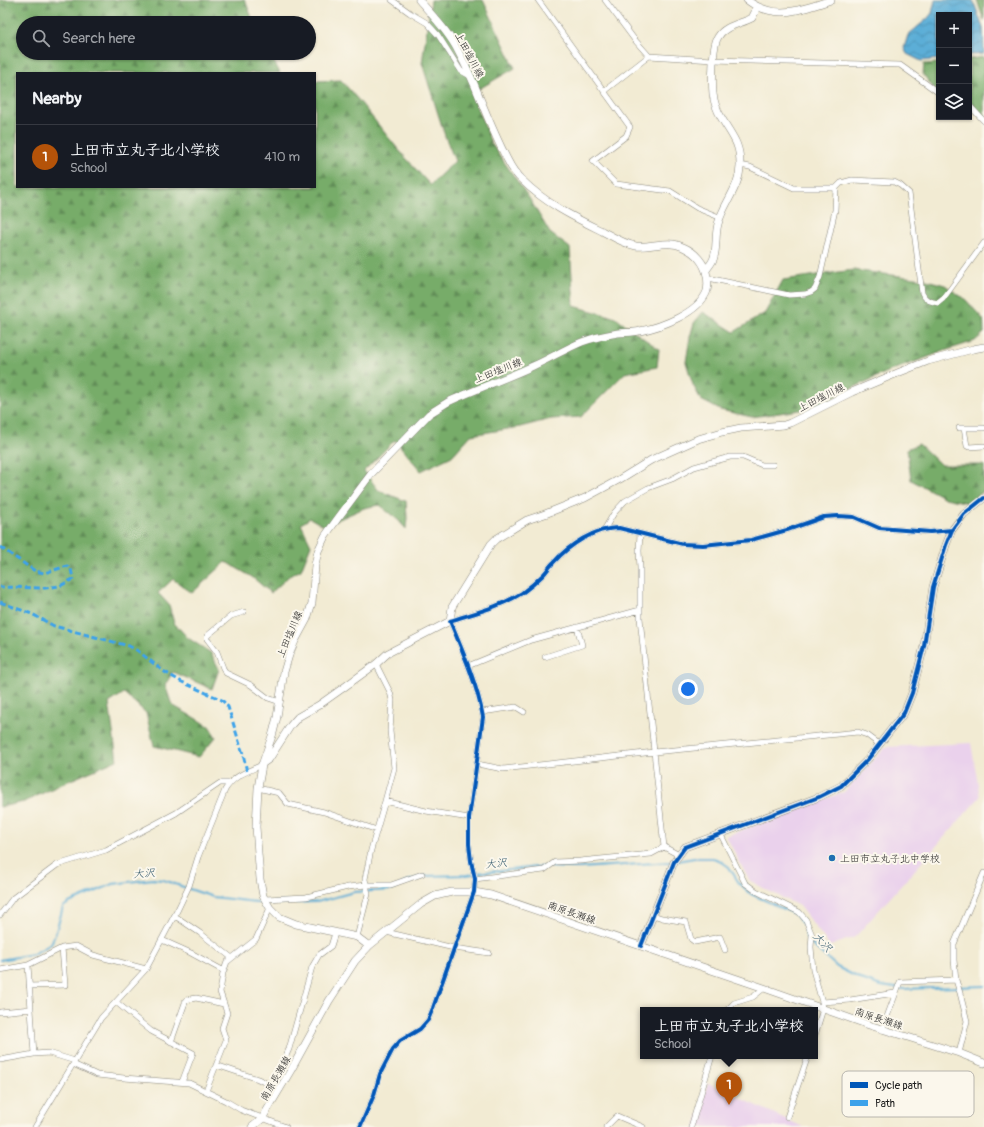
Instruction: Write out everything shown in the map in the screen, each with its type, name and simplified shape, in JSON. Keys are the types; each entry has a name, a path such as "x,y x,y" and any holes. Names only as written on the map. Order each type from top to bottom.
{"main road":[{"name":"上田塩川線","path":"270,908 265,899 260,879 256,827 258,788 262,765 273,733 280,702 284,672 289,655 307,619 312,603 315,565 318,551 325,536 371,474 429,414 448,402 531,367 582,342 618,333 638,332 669,322 693,309 701,301 708,284 706,270 703,264 691,251 684,247 677,244 666,244 644,247 634,246 622,242 546,201 519,178 500,146 456,47 440,24 419,0"},
{"path":"747,0 756,6 771,11 781,12 799,11 831,0"},
{"path":"706,270 715,257 717,228 720,218 737,182 740,165 735,140 720,117 713,94 713,60 715,44 718,37 729,26 752,18 756,6"},
{"name":"上田塩川線","path":"450,620 452,607 491,544 496,539 527,520 585,498 651,460 698,439 741,428 784,425 852,392 928,361 984,347"},
{"path":"641,946 674,862 685,847 694,842 720,834 819,797 841,786 868,759 904,713 912,693 924,646 933,587 946,545 952,530 964,514 984,498"},
{"path":"262,765 269,759 291,725 298,717 376,664 388,653 450,620"},
{"name":"南原長瀬線","path":"252,1127 262,1119 280,1090 329,1001 355,961 369,946 421,904 435,896 452,892 474,892 504,900 764,988 822,1006 882,1030 959,1053 984,1063"},
{"path":"270,908 279,917 296,924 357,937 369,946"}],"street":[{"path":"392,0 427,23 438,35 461,71 470,76"},
{"path":"538,0 630,127 626,136 593,161 616,184 670,191 697,208 720,218"},
{"path":"605,0 634,39 649,56"},
{"path":"604,91 649,56 713,60 900,65 936,91"},
{"path":"972,108 984,121"},
{"path":"740,165 750,167 794,188 836,188"},
{"path":"708,278 789,295 811,292 815,289 820,277 835,210 836,188 841,183 852,180 891,182 900,185 908,193 922,293 925,298 930,301 938,303 943,299 984,243"},
{"path":"984,428 962,428 967,446 984,446"},
{"path":"604,530 614,513 625,501 648,488 672,480 694,467 730,457 743,457 762,465 773,465"},
{"path":"360,1127 374,1095 380,1074 393,1049 400,1041 420,1029 428,1020 474,892 475,879 470,861 469,850 469,818 483,717 480,702 468,666 450,620 495,607 521,593 543,575 566,551 589,535 610,528 619,528 683,544 703,545 752,540 824,517 838,516 854,517 879,528 930,532 952,530"},
{"path":"640,534 640,618 664,848"},
{"path":"468,666 531,640 640,610"},
{"path":"244,612 232,616 207,636 207,639 217,652 226,673 251,685 268,698 280,702"},
{"path":"545,657 582,645 577,627"},
{"path":"357,937 368,894 365,880 366,872 394,768 390,731 392,700 390,692 376,664"},
{"path":"482,712 516,707 524,712"},
{"path":"477,764 503,768 858,732 867,735 879,744"},
{"path":"35,1127 101,1018 146,970 189,886 198,857 229,783 236,776 262,765"},
{"path":"0,915 13,898 57,865 106,850 176,813 220,783 229,783"},
{"path":"258,788 279,793 288,804 324,812 377,830"},
{"path":"386,801 426,811 469,818"},
{"path":"720,834 745,883 756,891 799,912 806,920 812,934 811,947 813,970 822,1006 818,1023"},
{"path":"475,879 544,870 555,862 651,854 664,848 679,855"},
{"path":"959,1053 967,1021 956,980 954,944 984,873"},
{"path":"265,899 306,897 348,887 391,885 422,874"},
{"path":"206,1091 226,1040 222,1028 227,1013 220,992 227,962 256,939 270,908"},
{"path":"654,915 662,918 686,922 691,939 695,942 720,937 725,950"},
{"path":"174,916 200,933 232,958"},
{"path":"282,1065 289,1049 312,967 319,955 331,946 335,932"},
{"path":"386,932 454,948 489,953"},
{"path":"162,940 191,953 224,971"},
{"path":"0,970 28,965 62,948 76,946 92,954 146,970"},
{"path":"29,986 65,984 62,948"},
{"path":"28,965 34,1054"},
{"path":"882,1030 900,982 956,980"},
{"path":"730,1007 734,1003 753,997 764,988"},
{"path":"822,1006 895,993"},
{"path":"171,1042 186,1000 196,998 224,1004"},
{"path":"116,1002 151,1031 193,1053 182,1082"},
{"path":"0,1012 31,1009"},
{"path":"0,1060 49,1053 74,1063 97,1075 189,1083 241,1110 286,1127"},
{"path":"691,1127 711,1059"},
{"path":"786,1117 807,1059"},
{"path":"216,1065 258,1079 280,1090"},
{"path":"606,1127 617,1116 643,1127"}],"shaded area":[{"name":"上田市立丸子北中学校","path":"971,743 980,797 855,937 830,946 799,906 749,880 726,836 844,792 886,747"},
{"path":"708,1083 803,1127 695,1127"}],"green space":[{"path":"0,0 245,0 251,16 16,16 16,60 273,60 279,72 16,72 16,188 316,188 316,81 341,80 397,148 430,185 455,161 445,136 422,63 431,0 483,0 515,68 472,93 491,143 529,198 550,233 570,248 574,306 617,318 659,349 657,367 625,373 581,417 551,419 520,427 471,435 452,456 421,471 395,440 364,471 379,491 406,501 406,529 398,520 379,505 364,508 324,526 310,518 301,524 311,545 301,570 289,576 271,593 252,577 226,562 192,593 173,579 158,593 169,605 174,623 188,638 211,653 219,669 212,689 173,672 165,685 172,705 209,726 216,737 199,757 154,746 146,713 124,693 109,703 117,760 24,802 0,807"},
{"path":"977,0 984,0 984,21"},
{"path":"984,57 984,118 972,110 972,59"},
{"path":"936,63 936,90 923,74 924,64"},
{"path":"853,270 923,279 945,285 966,300 983,319 984,333 975,341 887,372 807,409 752,417 720,410 701,400 693,385 686,362 694,323 703,312 734,332 765,313 783,280"},
{"path":"919,444 941,465 984,465 984,491 969,503 945,498 911,480 907,449"}],"water":[{"path":"935,0 973,0 983,28 984,54 972,55 972,12 936,12 936,59 921,61 907,54 904,48 908,35 932,13"}],"waterway":[{"name":"大沢","path":"677,861 694,858 713,858 719,860 729,867 739,883 751,894 795,914 805,927 807,940 837,967 861,979 881,986 903,989 984,986"},
{"name":"大沢","path":"550,867 579,868 671,862"},
{"name":"大沢","path":"269,903 317,902 354,892 392,890 408,881 426,876 467,875 484,872 545,867"},
{"name":"大沢","path":"0,960 33,954 51,944 63,907 113,884 153,879 163,880 213,897 264,903"}],"marked path":[{"path":"0,547 35,571 44,573 67,566 71,569 73,579 60,586 45,588 0,587"},
{"path":"0,602 32,614 54,626 129,646 138,651 163,671 182,682 222,700 228,707 243,754 247,772"}],"cycle path":[{"path":"641,946 674,862 685,847 819,797 841,786 868,759 904,713 912,693 924,646 933,587 946,545 952,530 964,514 984,498"},
{"path":"360,1127 374,1095 380,1074 393,1049 400,1041 420,1029 428,1020 474,892 475,879 469,844 469,818 483,717 465,656 450,621 487,609 514,598 536,582 559,556 574,544 591,534 610,529 619,528 683,544 703,545 751,540 787,530 824,517 838,516 854,517 879,528 930,532 952,530"}],"place":[{"name":"上田市立丸子北中学校","path":"832,858"},
{"name":"上田市立丸子北小学校","path":"729,1105"}]}
